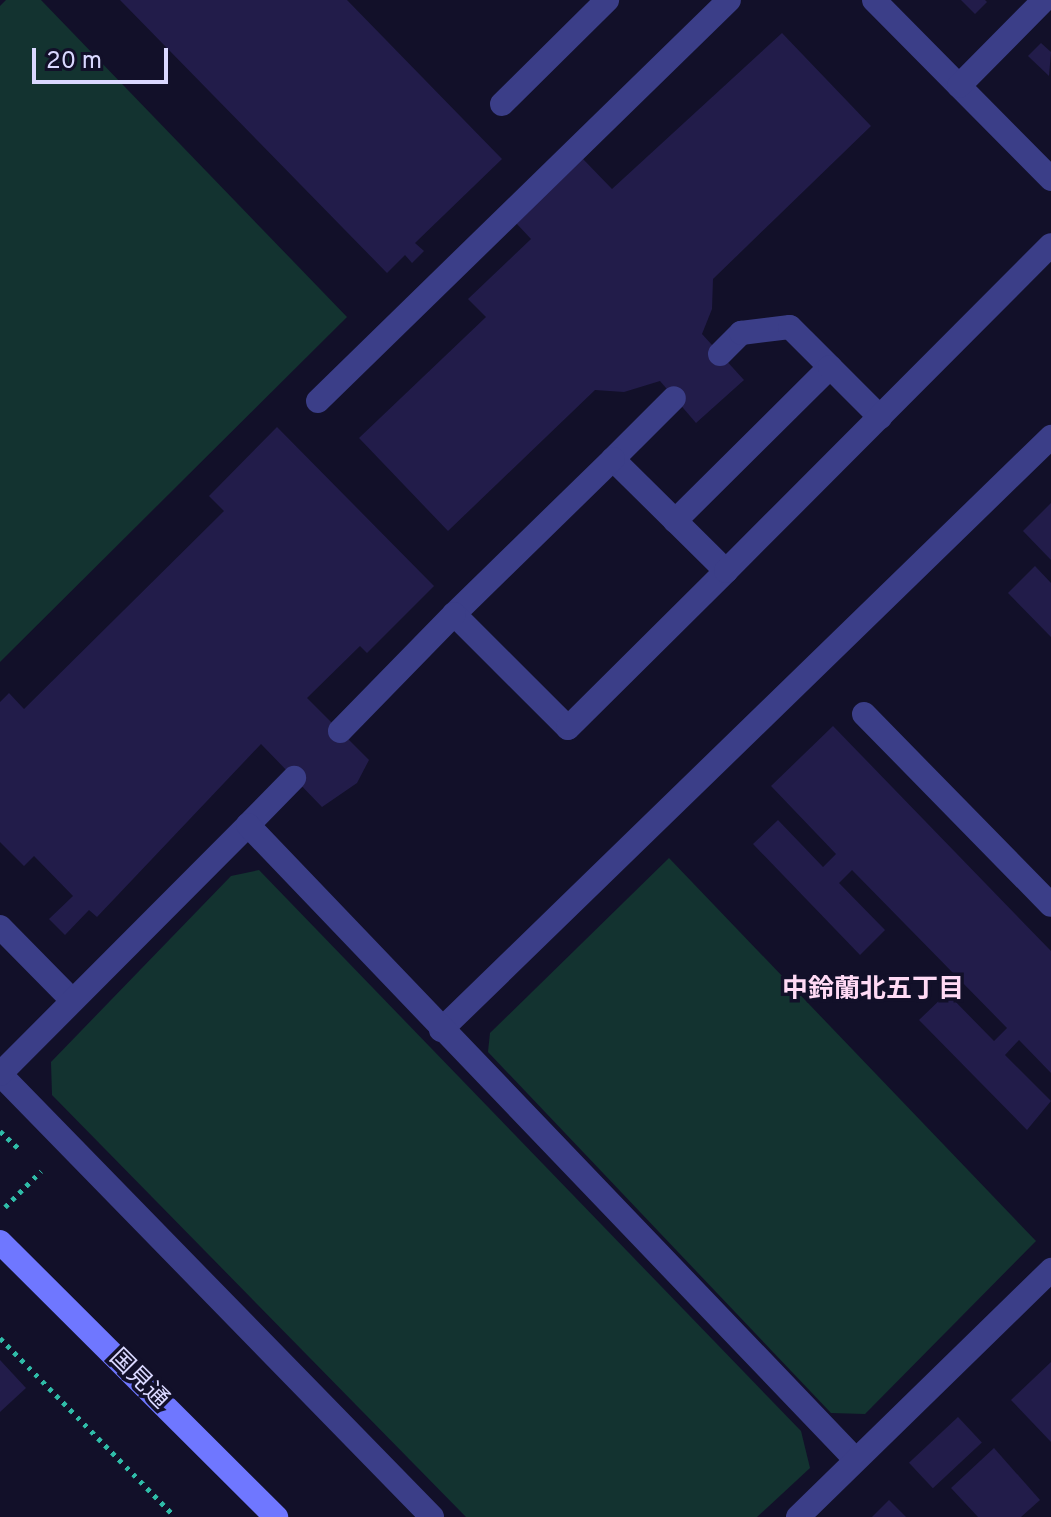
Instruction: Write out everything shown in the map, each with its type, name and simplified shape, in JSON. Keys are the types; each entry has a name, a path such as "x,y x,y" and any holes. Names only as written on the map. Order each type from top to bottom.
{"street":[{"path":"502,104 607,0"},
{"path":"318,401 729,0"},
{"path":"874,0 1051,179"},
{"path":"959,86 1044,0"},
{"path":"454,614 568,728 1051,245"},
{"path":"720,354 741,333 790,327 880,417"},
{"path":"675,521 830,367"},
{"path":"340,731 674,398"},
{"path":"441,1030 1051,437"},
{"path":"613,459 726,571"},
{"path":"864,714 1051,905"},
{"path":"294,778 0,1074 432,1517"},
{"path":"248,825 855,1459"},
{"path":"0,927 72,1000"},
{"name":"国見通","path":"0,1242 276,1517"},
{"path":"798,1517 1051,1270"}],"path":[{"path":"0,1212 41,1171"},
{"path":"0,1338 175,1517"}],"green space":[{"path":"6,0 41,0 347,317 0,662 0,6"},
{"path":"669,858 1036,1241 865,1414 831,1413 488,1052 490,1033"},
{"path":"259,870 801,1431 810,1468 757,1517 466,1517 52,1095 51,1062 231,876"}],"building":[{"path":"120,0 347,0 502,159 415,243 424,251 412,263 405,255 387,273"},
{"path":"961,0 985,0 987,2 975,14"},
{"path":"782,33 871,126 713,279 712,309 702,334 744,380 696,423 660,381 624,392 595,390 448,531 359,438 486,317 468,299 531,239 516,223 583,159 612,189"},
{"path":"1041,43 1051,52 1049,76 1028,56"},
{"path":"277,427 434,586 367,653 360,646 307,698 369,760 357,783 322,807 261,744 97,917 89,910 65,935 49,919 73,896 34,856 24,866 0,842 0,702 9,693 24,709 224,511 209,496"},
{"path":"1051,503 1051,560 1023,531"},
{"path":"1035,566 1051,583 1051,637 1008,593"},
{"path":"833,726 1051,951 1051,1073 1019,1040 1005,1055 1051,1101 1027,1130 919,1020 947,993 994,1041 1007,1028 852,870 839,883 885,930 860,955 753,844 778,820 823,867 836,854 771,786"},
{"path":"0,1360 26,1388 0,1412"},
{"path":"1051,1362 1051,1442 1011,1400"},
{"path":"958,1417 982,1443 933,1488 909,1463"},
{"path":"994,1448 1040,1500 1021,1517 978,1517 951,1488"},
{"path":"889,1500 906,1517 872,1517"}],"district":[{"name":"中鈴蘭北五丁目","path":"873,991"}]}
